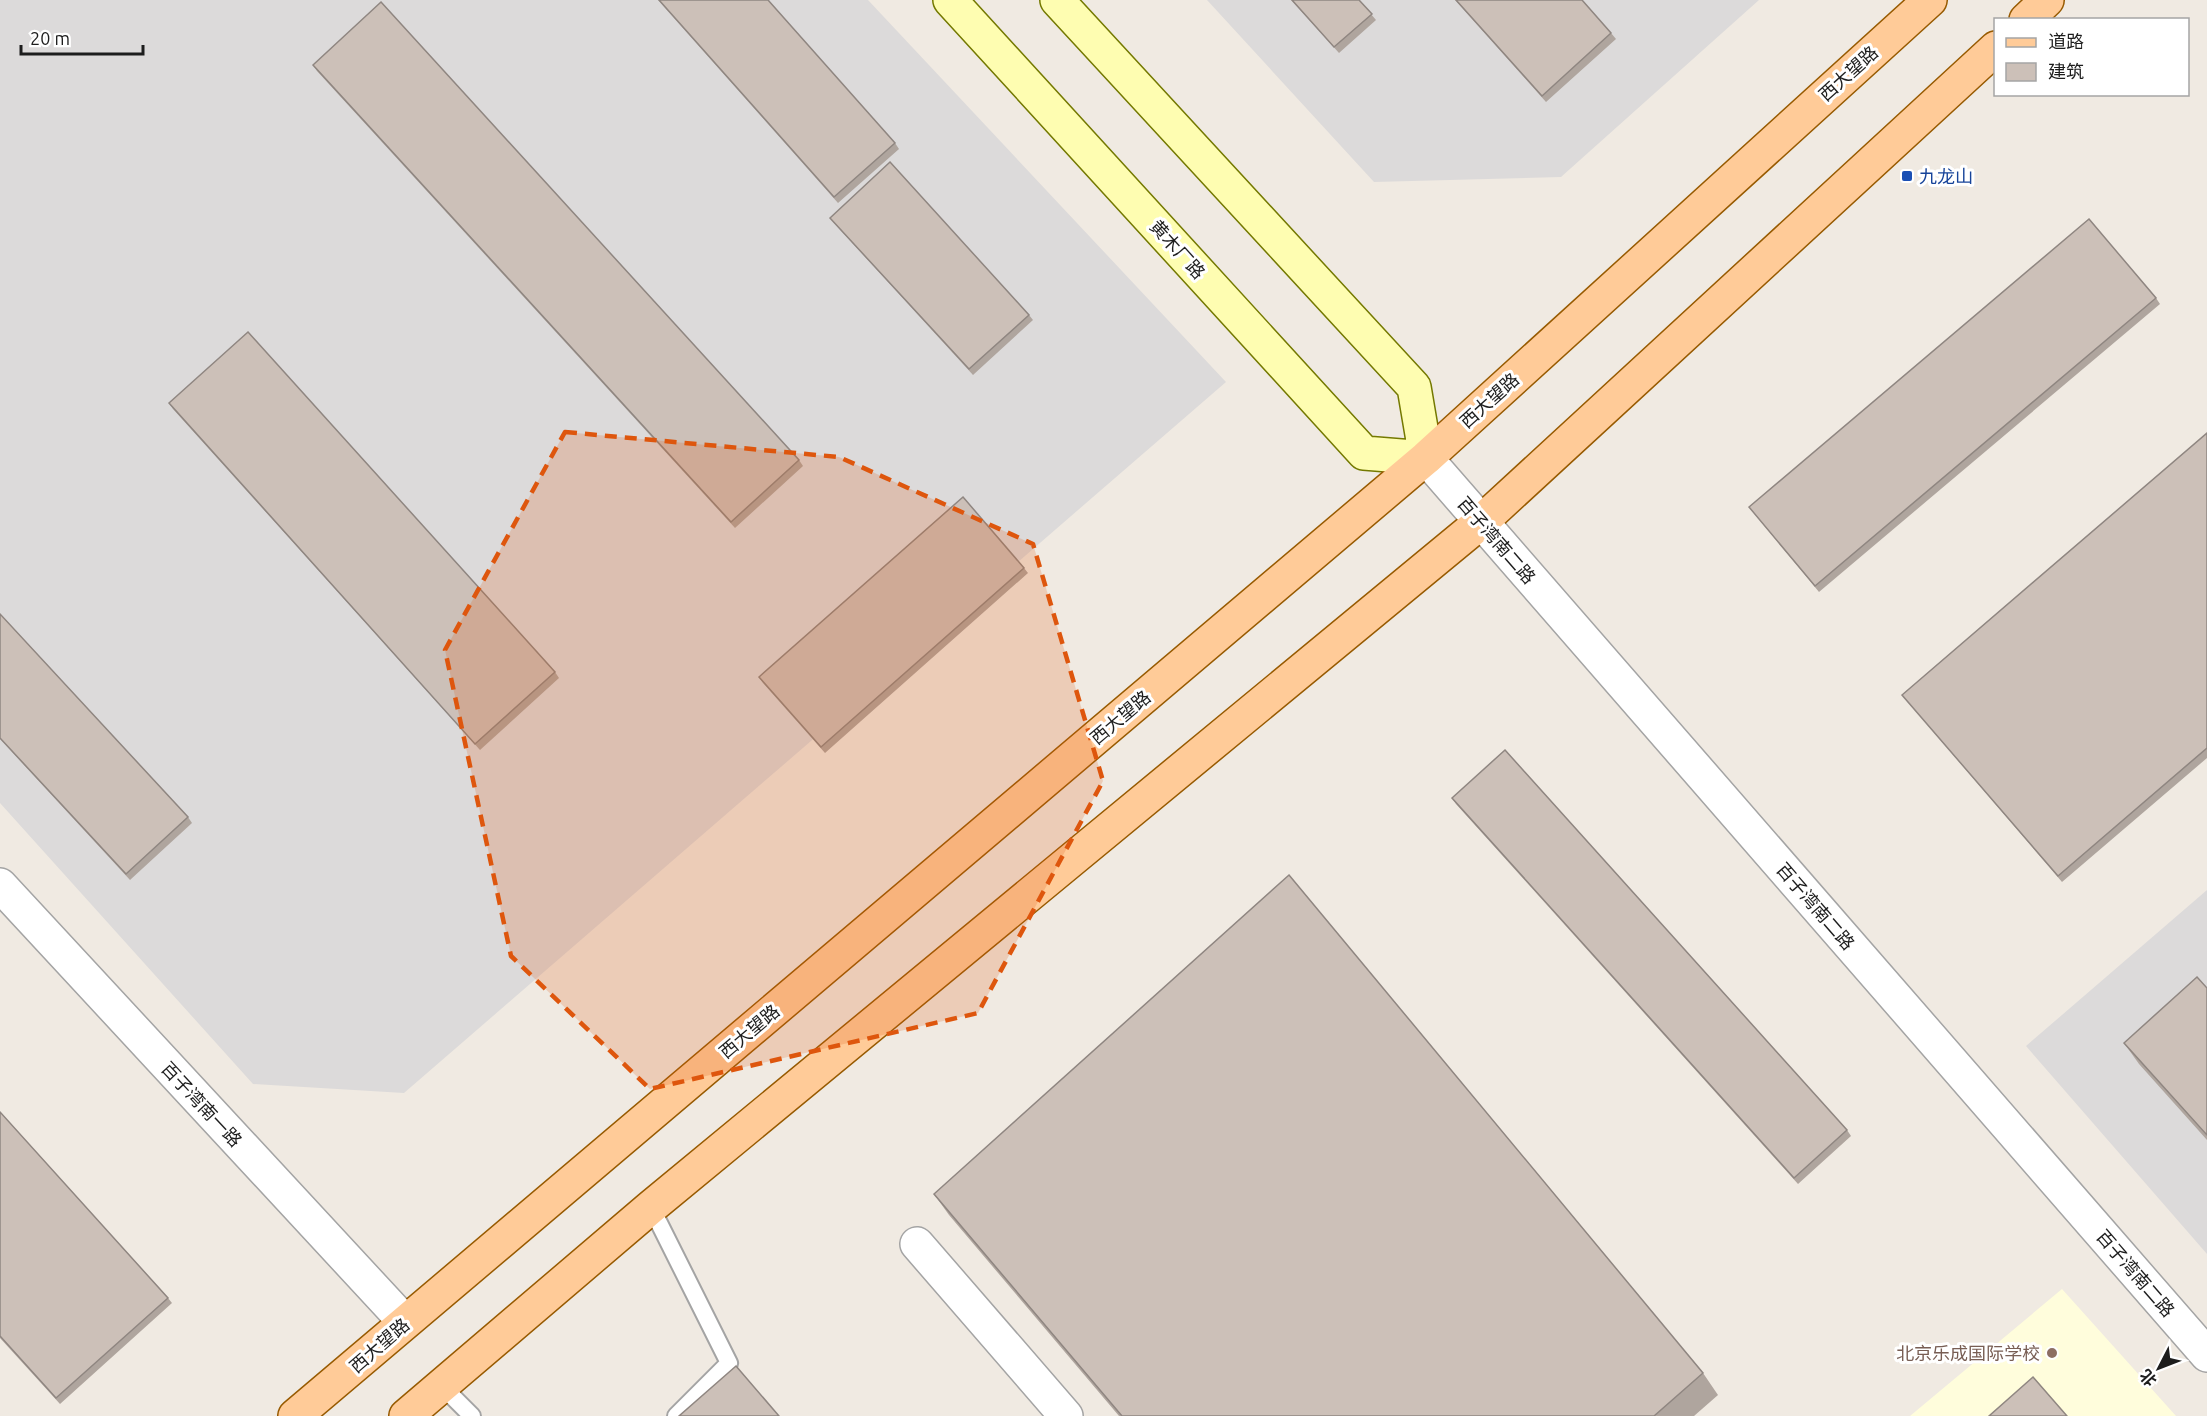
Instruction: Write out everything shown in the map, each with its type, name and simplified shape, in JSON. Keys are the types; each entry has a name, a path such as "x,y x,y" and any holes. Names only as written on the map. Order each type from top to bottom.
{"main road":[{"name":"黄木厂路","path":"950,0 1364,453 1426,458"},
{"path":"1057,0 1414,387 1426,458"},
{"name":"西大望路","path":"295,1416 1426,458 1930,0"},
{"path":"2028,18 2047,0"},
{"path":"407,1416 651,1207 1482,522 1994,49"}],"street":[{"name":"百子湾南二路","path":"1426,458 2207,1355"},
{"name":"百子湾南一路","path":"0,885 405,1322"},
{"path":"917,1244 1066,1416"}],"lane":[{"path":"651,1207 729,1363 676,1416"},
{"path":"442,1386 472,1416"}],"highlighted area":[{"path":"565,432 839,457 1033,544 1103,781 978,1013 650,1089 511,956 445,650"}],"shaded area":[{"path":"0,0 868,0 1226,382 404,1093 253,1084 0,803"},
{"path":"1207,0 1759,0 1561,177 1374,182"},
{"path":"2207,890 2207,1254 2026,1046"},
{"name":"北京乐成国际学校","path":"2062,1289 2176,1416 1910,1416"}],"building":[{"path":"659,0 768,0 895,143 834,197"},
{"path":"1292,0 1359,0 1372,14 1334,47"},
{"path":"1456,0 1582,0 1611,33 1542,96"},
{"path":"381,2 799,460 731,522 313,65"},
{"path":"890,162 1029,315 969,369 830,218"},
{"path":"2089,219 2156,298 1815,586 1749,507"},
{"path":"248,332 555,672 475,744 169,403"},
{"path":"2207,433 2207,748 2058,876 1902,695"},
{"path":"963,497 1024,568 821,747 759,677"},
{"path":"0,614 188,817 126,874 0,738"},
{"path":"1505,750 1847,1130 1794,1178 1452,798"},
{"path":"1289,875 1703,1373 1654,1416 1122,1416 934,1194"},
{"path":"2197,977 2207,988 2207,1135 2124,1043"},
{"path":"0,1112 168,1298 56,1398 0,1336"},
{"path":"736,1366 779,1416 679,1416"},
{"path":"2033,1377 2067,1416 1989,1416"}],"place":[{"name":"九龙山","path":"1907,176"},
{"name":"北京乐成国际学校","path":"2052,1353"}]}
